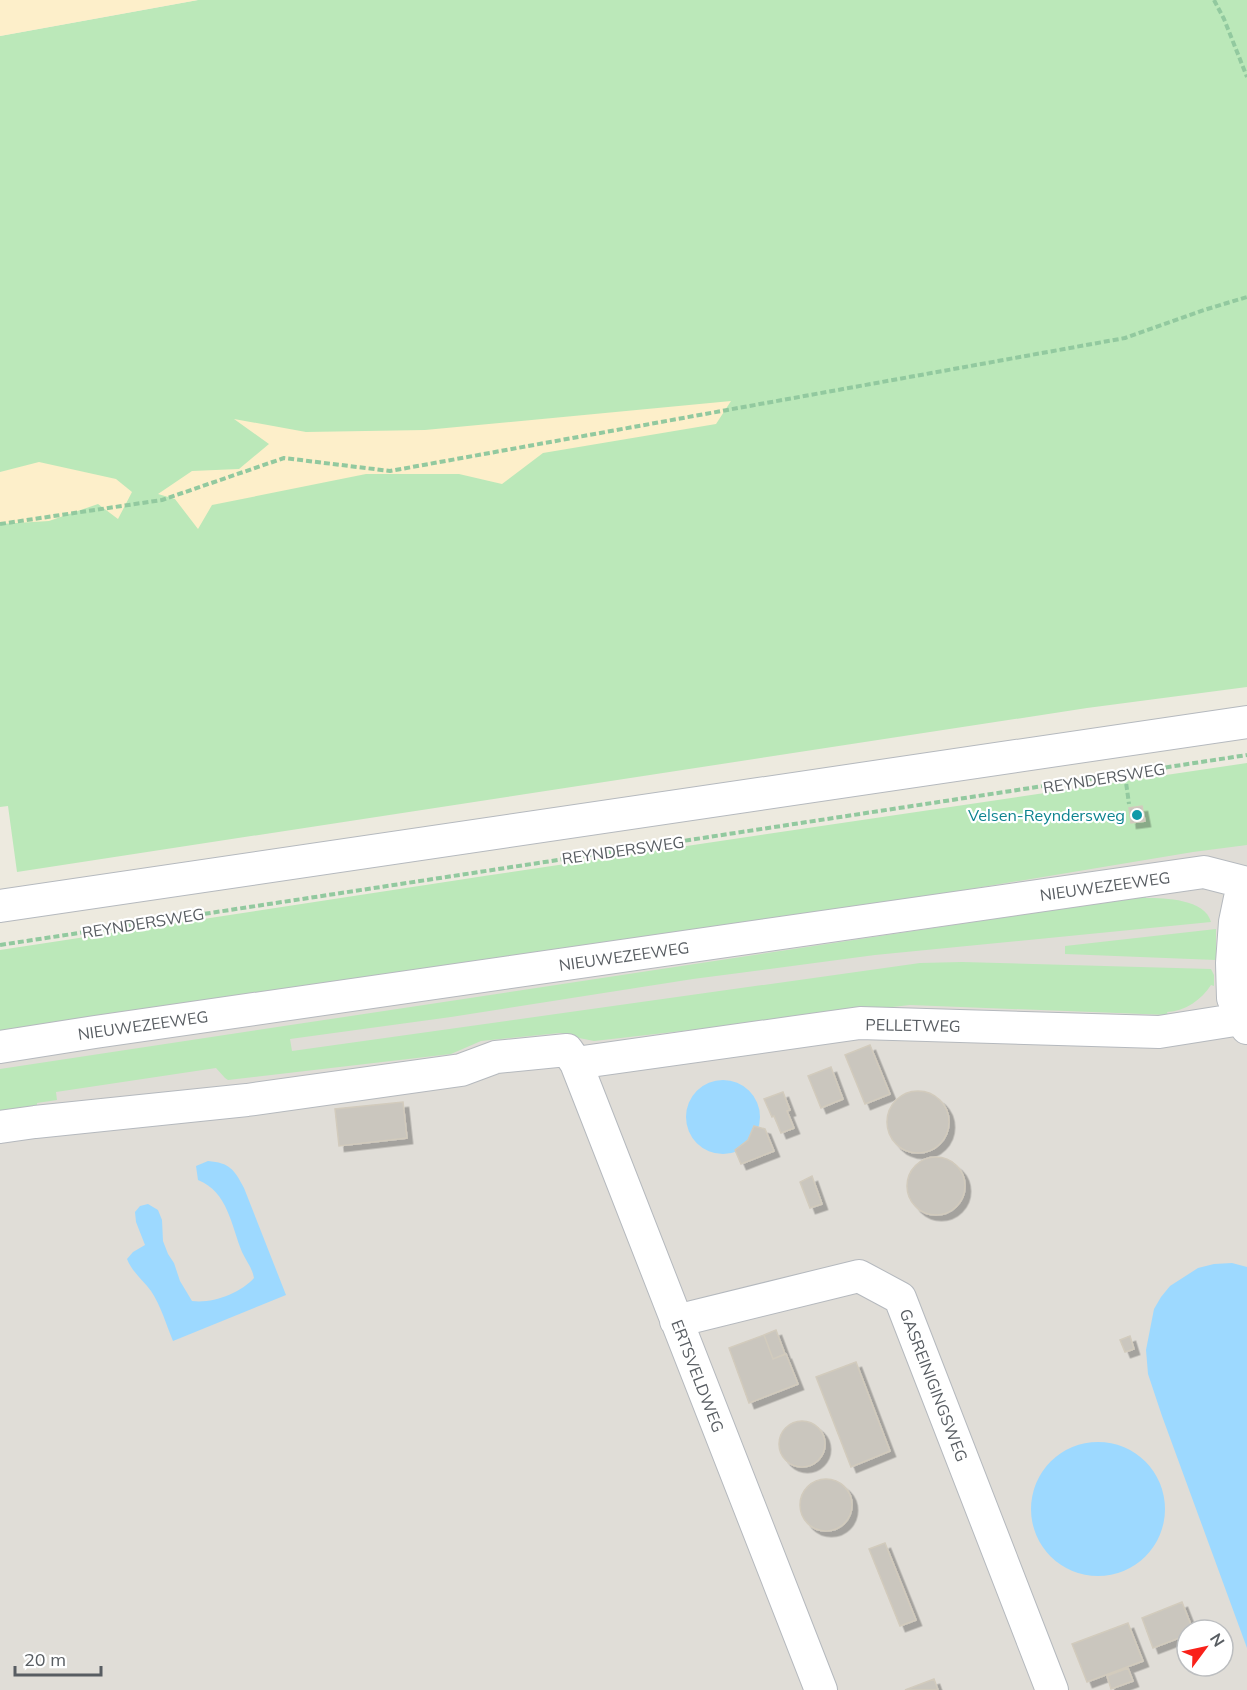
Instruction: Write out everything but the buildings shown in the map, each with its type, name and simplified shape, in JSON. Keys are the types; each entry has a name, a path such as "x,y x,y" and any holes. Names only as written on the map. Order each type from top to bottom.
{"street":[{"name":"REYNDERSWEG","path":"0,906 1247,722"},
{"name":"NIEUWEZEEWEG","path":"0,1047 1204,872 1247,885"},
{"path":"1244,1024 1233,998 1232,963 1235,922 1240,898 1247,885"},
{"name":"PELLETWEG","path":"576,1063 861,1023 1159,1032 1244,1024"},
{"path":"0,1127 247,1100 461,1070 496,1057 567,1050 576,1063"},
{"name":"ERTSVELDWEG","path":"576,1063 821,1690"},
{"name":"GASREINIGINGSWEG","path":"676,1321 859,1276 900,1298 1052,1690"}],"path":[{"path":"1214,0 1247,77"},
{"path":"0,524 162,500 284,458 390,471 1125,338 1247,297"},
{"name":"REYNDERSWEG","path":"0,945 1247,756"},
{"path":"1125,775 1129,804"}],"shaded area":[{"path":"1247,839 1247,1690 0,1690 0,1017"}],"green space":[{"path":"198,0 1247,0 1247,687 1087,708 17,872 8,806 0,807 0,36"},
{"path":"1247,763 1247,845 832,912 0,1036 0,950"},
{"path":"1145,896 1146,898 1193,904 1207,914 1211,922 875,955 693,979 451,1017 290,1039 292,1051 920,963 962,962 1211,969 1214,975 1214,986 1211,985 1192,1004 1167,1012 1168,1015 910,1005 594,1041 560,1033 481,1041 451,1054 228,1080 216,1068 56,1092 57,1100 0,1111 0,1069"},
{"path":"1216,929 1216,960 1065,954 1065,946"}],"sand":[{"path":"0,0 198,0 0,36"},
{"path":"731,401 716,424 543,453 502,484 459,474 366,474 212,505 198,529 175,499 158,494 192,471 239,469 269,444 234,419 306,432 425,430"},
{"path":"39,462 116,479 132,492 118,519 98,504 49,521 0,524 0,472"}],"water":[{"path":"723,1080 737,1083 749,1091 757,1103 760,1117 757,1131 749,1143 737,1151 723,1154 709,1151 697,1143 689,1131 686,1117 689,1103 697,1091 709,1083"},
{"path":"208,1161 226,1165 240,1181 286,1295 173,1341 155,1297 127,1259 133,1252 145,1245 136,1222 135,1212 140,1206 148,1204 158,1210 162,1220 163,1241 180,1281 192,1301 208,1301 226,1296 242,1288 254,1278 222,1201 208,1185 198,1180 196,1166"},
{"path":"1232,1263 1247,1267 1247,1648 1162,1416 1148,1374 1146,1350 1154,1309 1170,1286 1198,1268"},
{"path":"1098,1442 1123,1447 1145,1462 1160,1484 1165,1509 1160,1534 1145,1556 1123,1571 1098,1576 1073,1571 1051,1556 1036,1534 1031,1509 1036,1484 1051,1462 1073,1447"}],"place":[{"name":"Velsen-Reyndersweg","path":"1137,815"}]}
